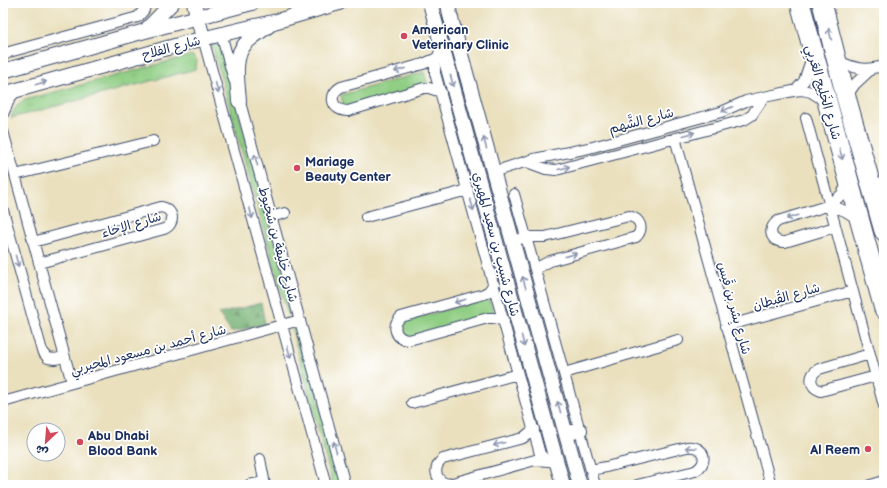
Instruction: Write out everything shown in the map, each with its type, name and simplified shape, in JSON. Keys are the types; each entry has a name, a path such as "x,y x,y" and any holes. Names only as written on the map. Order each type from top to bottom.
{"highway":[{"name":"شارع الخَلِيج العَربِي","path":"800,3 884,309"},
{"name":"شارع الخَلِيج العَربِي","path":"822,3 846,97 877,182 882,218"}],"street":[{"path":"3,56 9,52 138,17 144,10 146,3"},
{"path":"145,31 172,3"},
{"name":"شارع خليفة بن شخبوط","path":"194,3 326,485"},
{"name":"شارع الفلاح","path":"3,71 145,31 198,18 214,8 252,3"},
{"name":"شارع الفلاح","path":"3,94 203,38 339,3"},
{"name":"شارع شبيب بن سعيد المهيري","path":"430,3 440,52 487,235 503,267 553,462 563,485"},
{"name":"شارع شبيب بن سعيد المهيري","path":"448,3 450,15 518,262 573,432 580,485"},
{"name":"شارع خليفة بن شخبوط","path":"214,8 345,485"},
{"path":"239,101 238,66 242,47 277,20"},
{"path":"74,34 99,44"},
{"path":"440,52 423,64 341,87 336,90 332,99 337,109 348,111 424,88 441,92"},
{"path":"440,52 434,68 468,190 487,235 494,284 540,454 545,459 553,462"},
{"path":"795,90 804,81 813,54"},
{"path":"836,60 857,68 870,70 884,66"},
{"path":"846,97 855,84 870,70"},
{"path":"3,114 10,98 17,90"},
{"name":"شارع الشَّهم","path":"494,172 544,157 589,148 721,112 746,102 795,90 811,92 826,102"},
{"path":"527,162 549,170 556,170 675,138 750,117 764,97"},
{"path":"746,102 751,107 750,117"},
{"path":"806,118 884,406"},
{"path":"3,131 72,383"},
{"name":"شارع بِشر بن قَيس","path":"675,138 771,485"},
{"path":"15,175 153,141"},
{"path":"543,168 541,162 544,157"},
{"path":"836,227 780,242 775,241 771,233 771,228 778,221 830,205 841,195 849,182"},
{"name":"شارع شبيب بن سعيد المهيري","path":"366,217 468,190"},
{"path":"514,194 564,373 573,432 591,470 595,485"},
{"path":"830,205 845,211 860,220"},
{"name":"شارع الإخاء","path":"33,242 161,207 168,210 172,216 173,220 170,226 164,230 39,263"},
{"path":"3,210 42,351 45,356 51,359 64,357"},
{"path":"271,217 285,213"},
{"name":"شارع شبيب بن سعيد المهيري","path":"512,241 526,237 545,237 629,216 638,220 640,224 641,229 636,237 550,261 535,270"},
{"path":"503,267 518,262"},
{"name":"شارع شبيب بن سعيد المهيري","path":"494,284 489,291 484,294 401,317 395,326 396,332 398,336 409,340 488,318 504,321"},
{"name":"شارع القُبطان","path":"726,326 853,290"},
{"name":"شارع أحمد بن مسعود المحيربي","path":"3,402 300,320"},
{"path":"564,373 678,340"},
{"path":"870,354 815,371 811,381 813,386 821,391 876,376"},
{"path":"412,403 518,374"},
{"path":"534,429 523,438 443,459 436,466 436,476 444,483 449,484 535,460 553,462"},
{"path":"591,470 693,446 702,452 704,458 703,463 700,468 695,471 637,485"},
{"path":"249,485 264,483 260,459"},
{"path":"871,485 884,481"}],"green space":[{"path":"219,44 295,313 288,315 212,45"},
{"path":"192,55 197,60 196,69 11,118 16,108 25,100"},
{"path":"424,72 429,89 345,112 341,95"},
{"path":"489,298 494,315 405,340 398,323"},
{"path":"261,303 265,324 231,332 219,314"},
{"path":"299,327 341,485 333,485 292,329"}],"place":[{"name":"American Veterinary Clinic","path":"404,36"},
{"name":"Mariage Beauty Center","path":"297,168"},
{"name":"Abu Dhabi Blood Bank","path":"80,442"},
{"name":"Al Reem","path":"868,449"}]}
